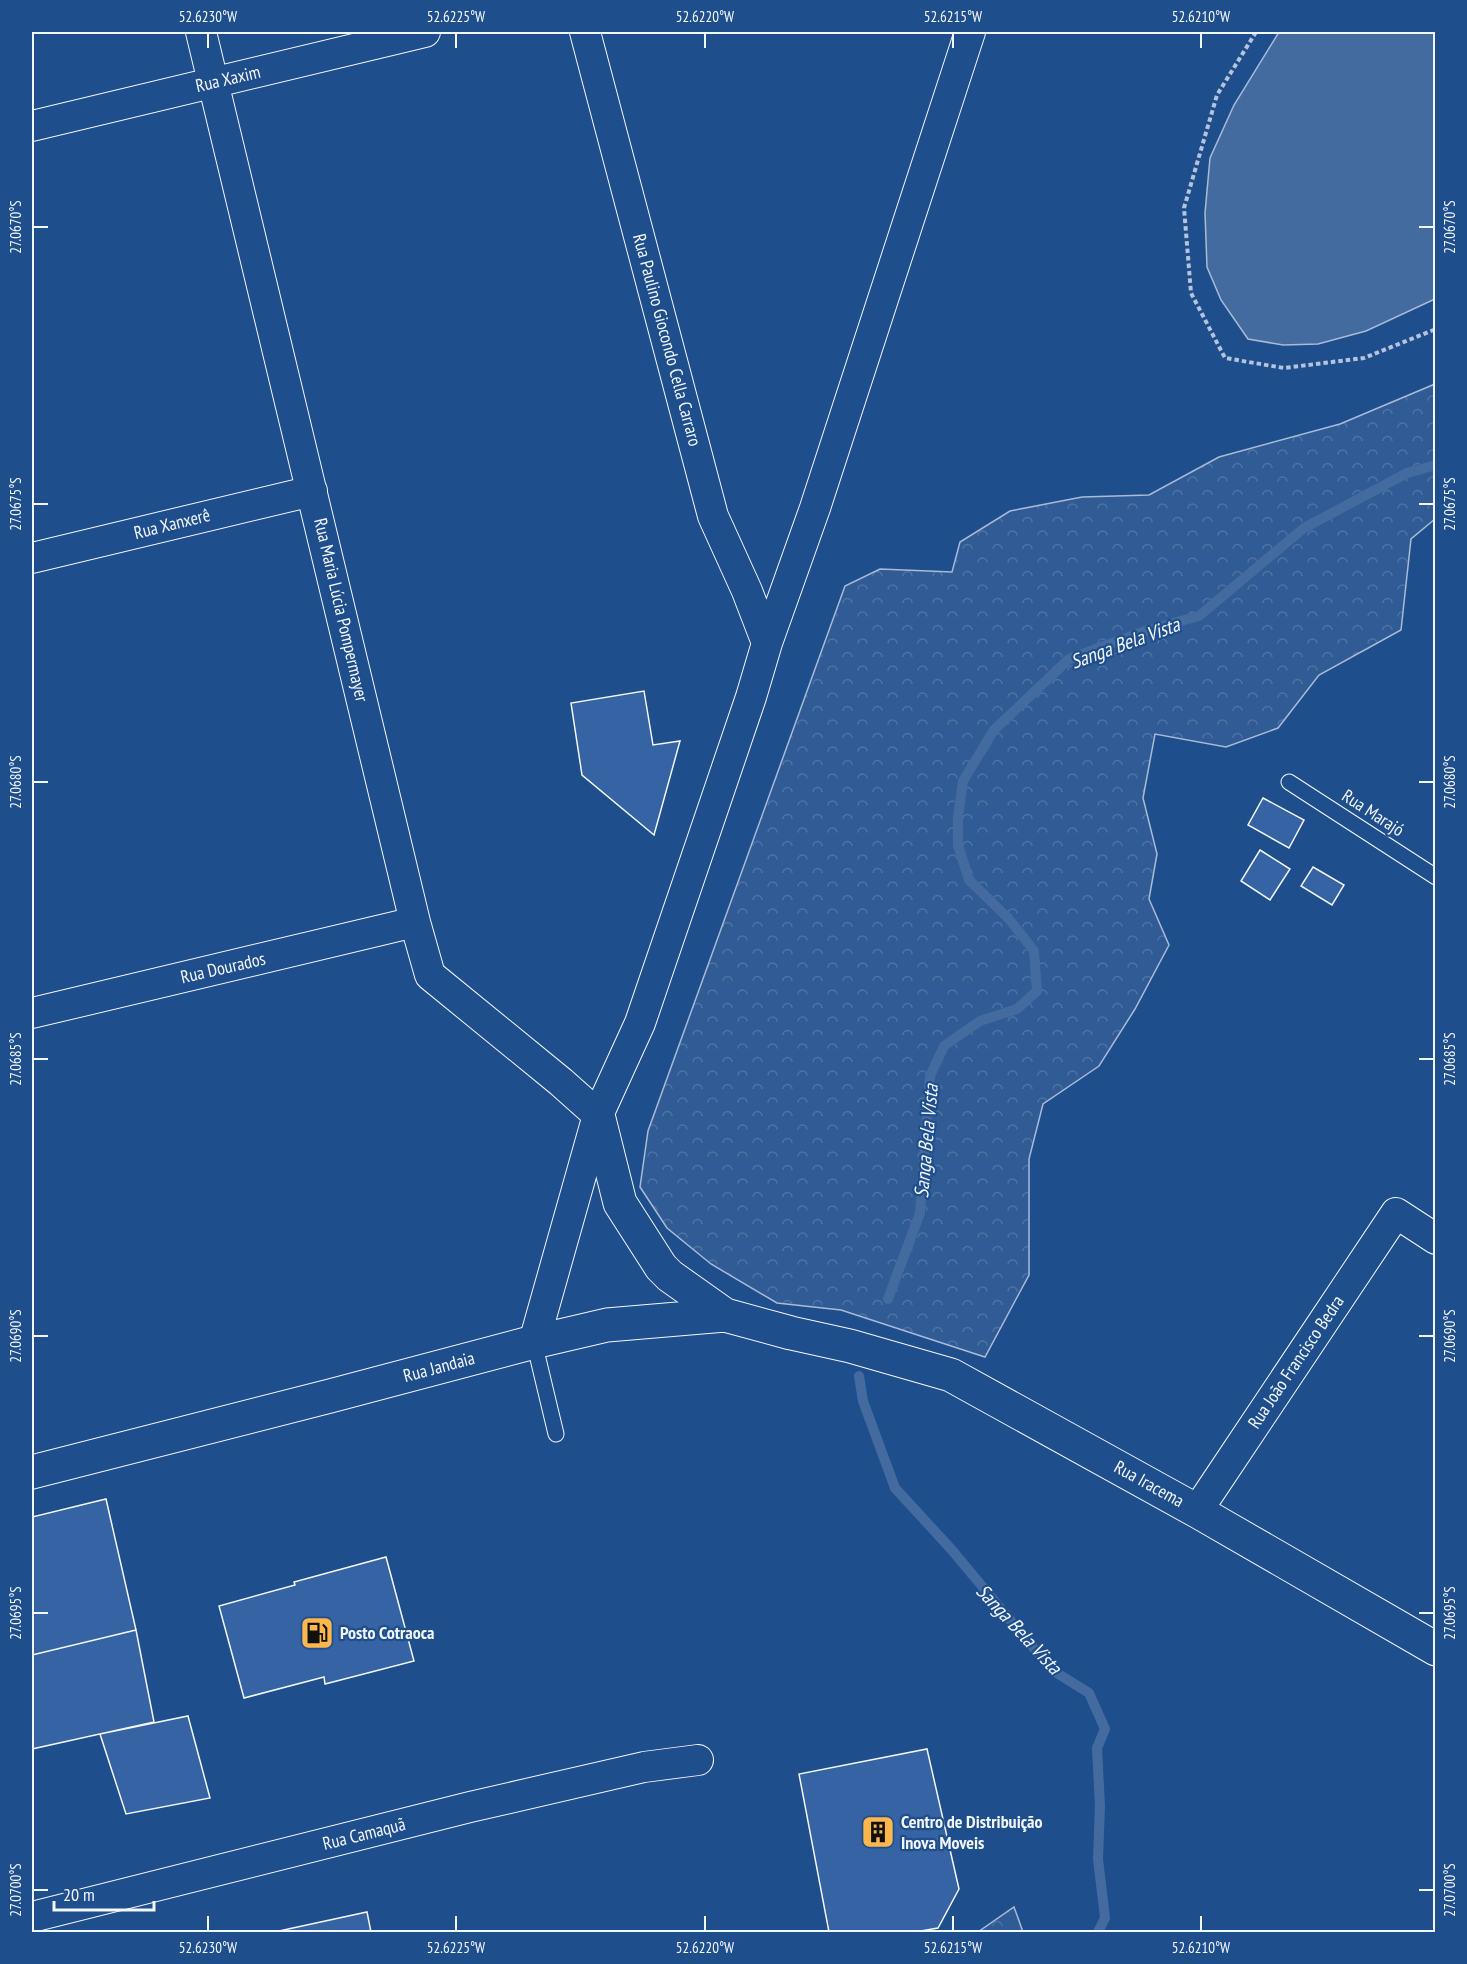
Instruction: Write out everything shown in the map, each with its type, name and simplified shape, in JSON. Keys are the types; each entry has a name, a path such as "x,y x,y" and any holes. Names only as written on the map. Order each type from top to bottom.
{"street":[{"name":"Rua Maria Lúcia Pompermayer","path":"201,32 415,922 430,975 598,1115"},
{"name":"Rua Xaxim","path":"32,126 425,32"},
{"name":"Rua Paulino Giocondo Cella Carraro","path":"585,32 714,516 767,643"},
{"path":"534,1341 598,1115 640,1023 751,697 767,643 815,508 970,32"},
{"name":"Rua Xanxerê","path":"32,558 312,491"},
{"name":"Rua Dourados","path":"32,1013 415,922"},
{"path":"598,1115 620,1203 666,1271 725,1315"},
{"name":"Rua João Francisco Bedra","path":"1197,1510 1396,1213 1436,1239"},
{"name":"Rua Jandaia","path":"32,1472 534,1341 607,1325 725,1315 850,1346"},
{"name":"Rua Iracema","path":"850,1346 951,1375 1197,1510 1436,1649"},
{"name":"Rua Camaquã","path":"32,1917 470,1807 644,1767 698,1760"}],"lane":[{"name":"Rua Marajó","path":"1289,782 1436,877"},
{"path":"534,1341 556,1434"}],"path":[{"path":"1256,32 1217,95 1184,208 1191,293 1225,358 1284,368 1364,358 1436,329"}],"green space":[{"path":"1435,384 1435,519 1411,539 1401,630 1319,675 1278,728 1226,747 1155,734 1143,798 1157,854 1149,899 1169,945 1135,1009 1099,1066 1043,1104 1029,1159 1029,1275 985,1357 841,1310 777,1303 711,1264 667,1228 640,1187 648,1131 845,586 880,569 952,572 960,542 1010,511 1082,497 1149,495 1219,457 1340,424"},
{"path":"1014,1907 1023,1932 978,1932"}],"shaded area":[{"path":"1279,32 1435,32 1435,299 1366,331 1318,344 1283,345 1248,339 1221,300 1207,267 1205,213 1210,158 1234,105"}],"building":[{"path":"644,691 653,745 680,741 654,835 582,775 571,703"},
{"path":"1263,798 1304,820 1289,848 1248,825"},
{"path":"1260,850 1290,869 1270,900 1241,881"},
{"path":"1313,867 1344,885 1332,905 1301,886"},
{"path":"106,1499 136,1630 32,1655 32,1517"},
{"name":"Posto Cotraoca","path":"386,1557 414,1661 325,1684 324,1677 244,1698 219,1606 295,1585 294,1582"},
{"path":"136,1630 154,1722 32,1749 32,1655"},
{"path":"188,1716 210,1798 126,1814 100,1734"},
{"name":"Centro de Distribuição Inova Moveis","path":"927,1749 959,1889 938,1928 915,1932 829,1932 799,1774"},
{"path":"367,1912 371,1932 279,1931"}],"waterway":[{"name":"Sanga Bela Vista","path":"888,1299 920,1213 930,1076 944,1046 980,1021 1017,1009 1037,991 1034,951 1009,919 969,880 958,845 958,817 963,781 994,730 1069,659 1148,630 1199,616 1304,528 1407,473 1436,465"},
{"name":"Sanga Bela Vista","path":"859,1376 863,1401 895,1488 951,1549 1052,1670 1089,1693 1105,1729 1097,1748 1100,1806 1098,1859 1105,1918 1098,1932"}],"place":[{"name":"Posto Cotraoca","path":"317,1633"},
{"name":"Centro de Distribuição Inova Moveis","path":"878,1832"}]}
